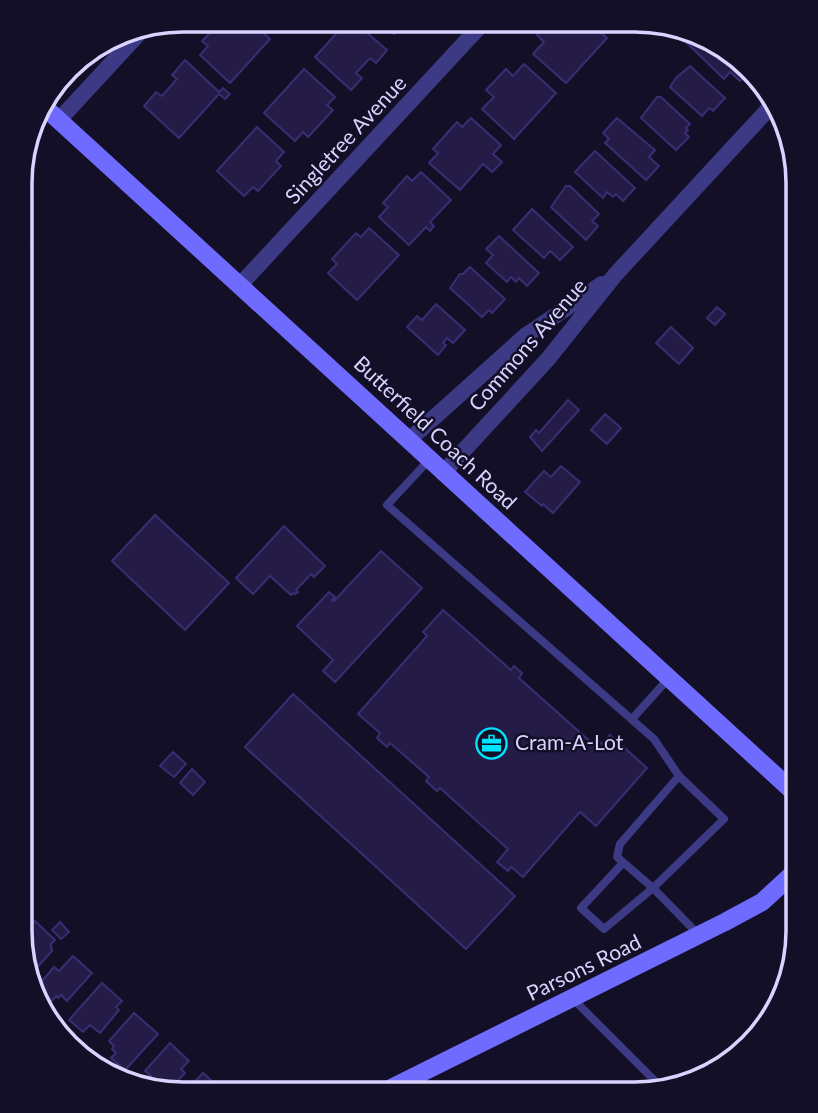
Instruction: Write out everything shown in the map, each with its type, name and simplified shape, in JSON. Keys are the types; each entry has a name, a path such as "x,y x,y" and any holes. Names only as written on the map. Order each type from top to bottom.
{"main road":[{"name":"Butterfield Coach Road","path":"50,112 786,784"},
{"name":"Parsons Road","path":"403,1082 762,902 786,880"}],"street":[{"name":"Singletree Avenue","path":"240,285 475,32"},
{"path":"60,121 133,40"},
{"name":"Commons Avenue","path":"443,472 548,359 615,275 768,110"},
{"name":"Commons Avenue","path":"409,440 525,336 615,275"}],"lane":[{"path":"430,459 387,505 654,739 679,776 724,819 653,888 604,929 581,908 623,863"},
{"path":"632,719 669,678"},
{"path":"679,776 620,844 617,857 653,888 699,935"},
{"path":"573,999 654,1080"}],"building":[{"path":"211,32 262,32 270,39 230,83 200,55 208,46 202,41"},
{"path":"338,32 366,32 387,50 376,63 370,58 356,73 362,78 351,90 315,57"},
{"path":"540,32 600,32 607,38 566,83 533,54 544,42 537,35"},
{"path":"687,43 693,43 719,57 743,77 740,81 730,72 724,79"},
{"path":"185,60 219,92 223,88 230,94 225,99 219,94 179,138 144,106 156,92 162,96 177,79 172,75"},
{"path":"524,64 556,93 514,139 482,109 494,97 486,90 506,69 513,76"},
{"path":"690,66 725,98 713,111 709,108 702,116 670,87"},
{"path":"304,69 335,97 327,105 333,110 308,137 303,132 295,141 264,113"},
{"path":"657,97 661,97 690,124 685,133 689,137 676,150 641,118"},
{"path":"471,118 501,145 493,154 502,162 492,172 483,164 460,190 429,163 438,153 433,149 457,122 462,127"},
{"path":"617,118 655,150 649,157 659,166 646,180 605,143 609,139 603,133"},
{"path":"257,127 284,152 276,161 281,166 258,191 253,187 244,196 217,171"},
{"path":"595,151 635,188 623,201 616,194 613,197 607,192 603,198 575,172"},
{"path":"421,172 451,200 430,222 434,226 430,231 426,227 409,245 379,217 388,207 383,203 407,176 412,181"},
{"path":"566,186 570,186 599,214 592,221 598,226 586,240 551,207"},
{"path":"532,209 573,247 560,260 550,251 544,258 513,230"},
{"path":"369,228 399,255 357,300 328,273 337,264 332,259 356,233 361,237"},
{"path":"499,236 539,273 527,286 519,278 516,282 511,277 507,282 486,263 493,255 486,249"},
{"path":"470,267 505,299 492,313 489,310 482,317 450,288 460,274"},
{"path":"436,304 465,330 453,343 447,338 443,343 446,345 438,355 407,327 417,316 422,320"},
{"path":"717,307 725,314 715,325 707,318"},
{"path":"671,327 693,348 679,364 656,343"},
{"path":"568,400 579,410 542,451 530,437 536,430 539,433"},
{"path":"605,414 621,428 607,444 591,430"},
{"path":"561,466 580,482 553,513 525,492 544,471 551,477"},
{"path":"155,515 229,583 185,630 112,561"},
{"path":"284,526 325,566 314,577 311,574 295,594 291,595 270,576 253,594 236,578"},
{"path":"381,551 422,588 335,682 323,671 333,660 297,626 329,592 335,597 332,600 334,601"},
{"name":"Cram-A-Lot","path":"443,610 511,670 514,666 522,673 519,678 594,745 598,740 602,744 610,735 647,768 596,826 580,812 523,877 511,867 508,871 497,862 508,849 440,788 437,791 426,781 429,777 390,743 387,747 377,738 380,733 358,714 427,636 423,632"},
{"path":"293,694 515,896 466,949 245,747"},
{"path":"173,752 186,764 174,777 160,766"},
{"path":"192,769 205,782 193,795 180,783"},
{"path":"35,921 55,940 51,944 52,951 37,968 33,950 32,924"},
{"path":"60,922 69,932 61,939 52,930"},
{"path":"73,956 92,973 67,1001 61,995 51,1002 41,982 54,967 59,971"},
{"path":"102,983 122,1001 116,1007 119,1010 100,1033 90,1025 83,1032 69,1020"},
{"path":"134,1013 158,1034 125,1070 111,1058 116,1053 109,1041"},
{"path":"170,1043 189,1061 181,1069 185,1073 177,1081 149,1077 151,1076 145,1071"},
{"path":"203,1073 213,1082 194,1082"}],"place":[{"name":"Cram-A-Lot","path":"492,743"}]}
